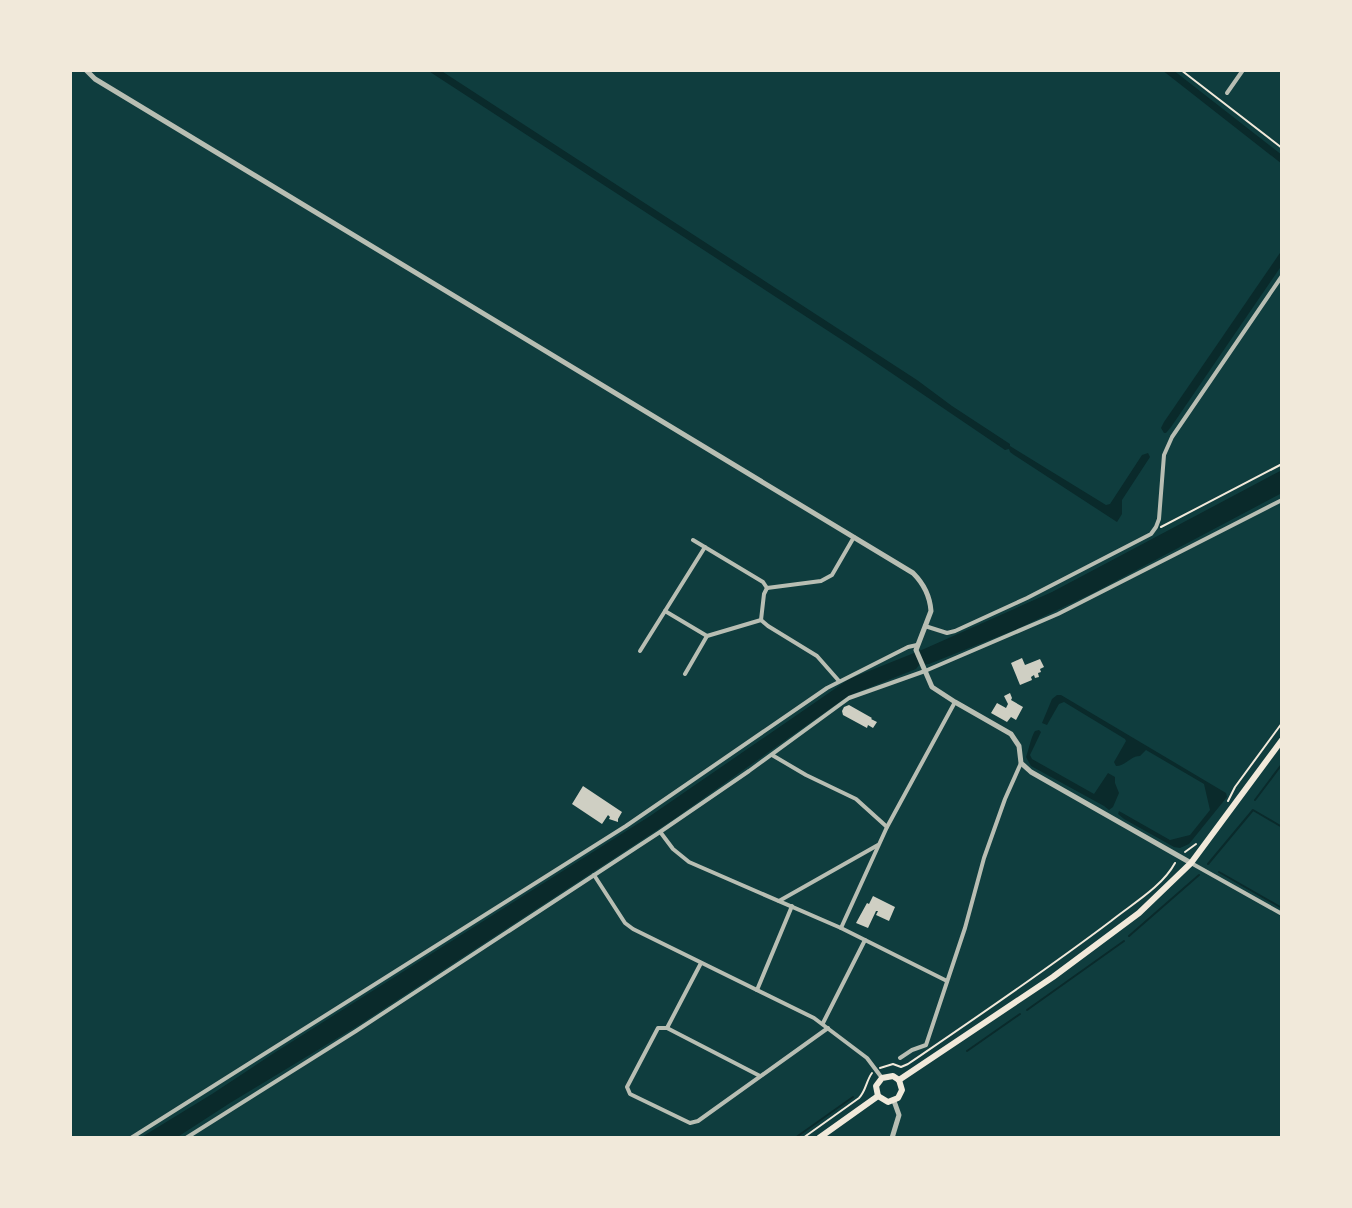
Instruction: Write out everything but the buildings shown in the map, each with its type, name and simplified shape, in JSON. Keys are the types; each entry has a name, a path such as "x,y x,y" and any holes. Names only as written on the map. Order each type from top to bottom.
{"main road":[{"path":"899,1080 1053,977 1139,913 1191,863 1282,740"},
{"path":"889,1075 899,1080 901,1094 894,1101 885,1101 878,1096 876,1086 882,1078 889,1075"},
{"path":"819,1138 878,1096"}],"street":[{"path":"86,70 108,87 854,537 921,581 931,611 916,648 932,687 1011,734 1019,746 1021,763 984,858 965,928 926,1045 900,1058"},
{"path":"1227,93 1243,70"},
{"path":"925,626 947,633 955,631 1145,538 1156,527 1164,455 1172,437 1282,276"},
{"path":"186,1138 660,832 849,698 1058,614 1282,500"},
{"path":"767,588 821,581 832,575 854,537"},
{"path":"693,540 763,582 767,588"},
{"path":"640,651 705,547"},
{"path":"761,620 767,588"},
{"path":"665,611 707,636"},
{"path":"685,674 707,636 761,620"},
{"path":"761,620 817,656 839,681"},
{"path":"131,1138 626,826 839,681 908,647 916,648"},
{"path":"841,928 887,827 955,702"},
{"path":"771,754 856,799 887,827"},
{"path":"1021,763 1031,772 1282,914"},
{"path":"660,832 673,849 689,862 841,928 947,981"},
{"path":"779,901 879,844"},
{"path":"594,875 625,923 633,929 814,1018 867,1058 882,1078"},
{"path":"757,990 792,906"},
{"path":"760,1076 667,1028 658,1028 627,1091 690,1123 698,1121 760,1076 825,1026 865,940"},
{"path":"667,1028 701,963"},
{"path":"892,1138 899,1115 894,1101"}],"path":[{"path":"1181,70 1282,148"},
{"path":"1156,527 1163,527 1282,464"},
{"path":"1226,807 1235,787 1282,723"},
{"path":"803,1138 859,1098 876,1069 886,1065 901,1067 908,1064 1024,985 1148,892 1196,844"}],"water":[{"path":"427,70 440,70 917,380 1010,446 1106,505 1110,504 1142,455 1148,453 1150,457 1122,500 1122,514 1117,522 1009,449 1005,450 859,351"},
{"path":"1162,70 1173,70 1282,155 1282,164"},
{"path":"1282,250 1282,265 1164,433 1161,428 1164,422"},
{"path":"1282,470 1282,493 1093,593 1017,629 929,664 919,665 916,669 848,696 674,819 359,1025 176,1138 140,1138 650,816 849,679 1052,592"},
{"path":"1057,695 1226,793 1227,797 1189,844 1174,847 1118,814 1119,811 1170,840 1190,835 1210,810 1204,784 1146,750 1140,756 1116,766 1114,762 1125,739 1064,702 1059,704 1047,725 1042,723 1052,699"},
{"path":"1035,731 1041,732 1030,755 1032,759 1094,794 1108,773 1115,777 1119,793 1113,807 1109,810 1031,766 1026,757"}],"waterway":[{"path":"1255,800 1282,764"},
{"path":"1208,864 1253,810 1282,827"},
{"path":"1219,872 1282,908"},
{"path":"1129,936 1199,875"},
{"path":"1027,1010 1124,941"},
{"path":"967,1051 1020,1014"},
{"path":"795,1138 853,1097"}]}
